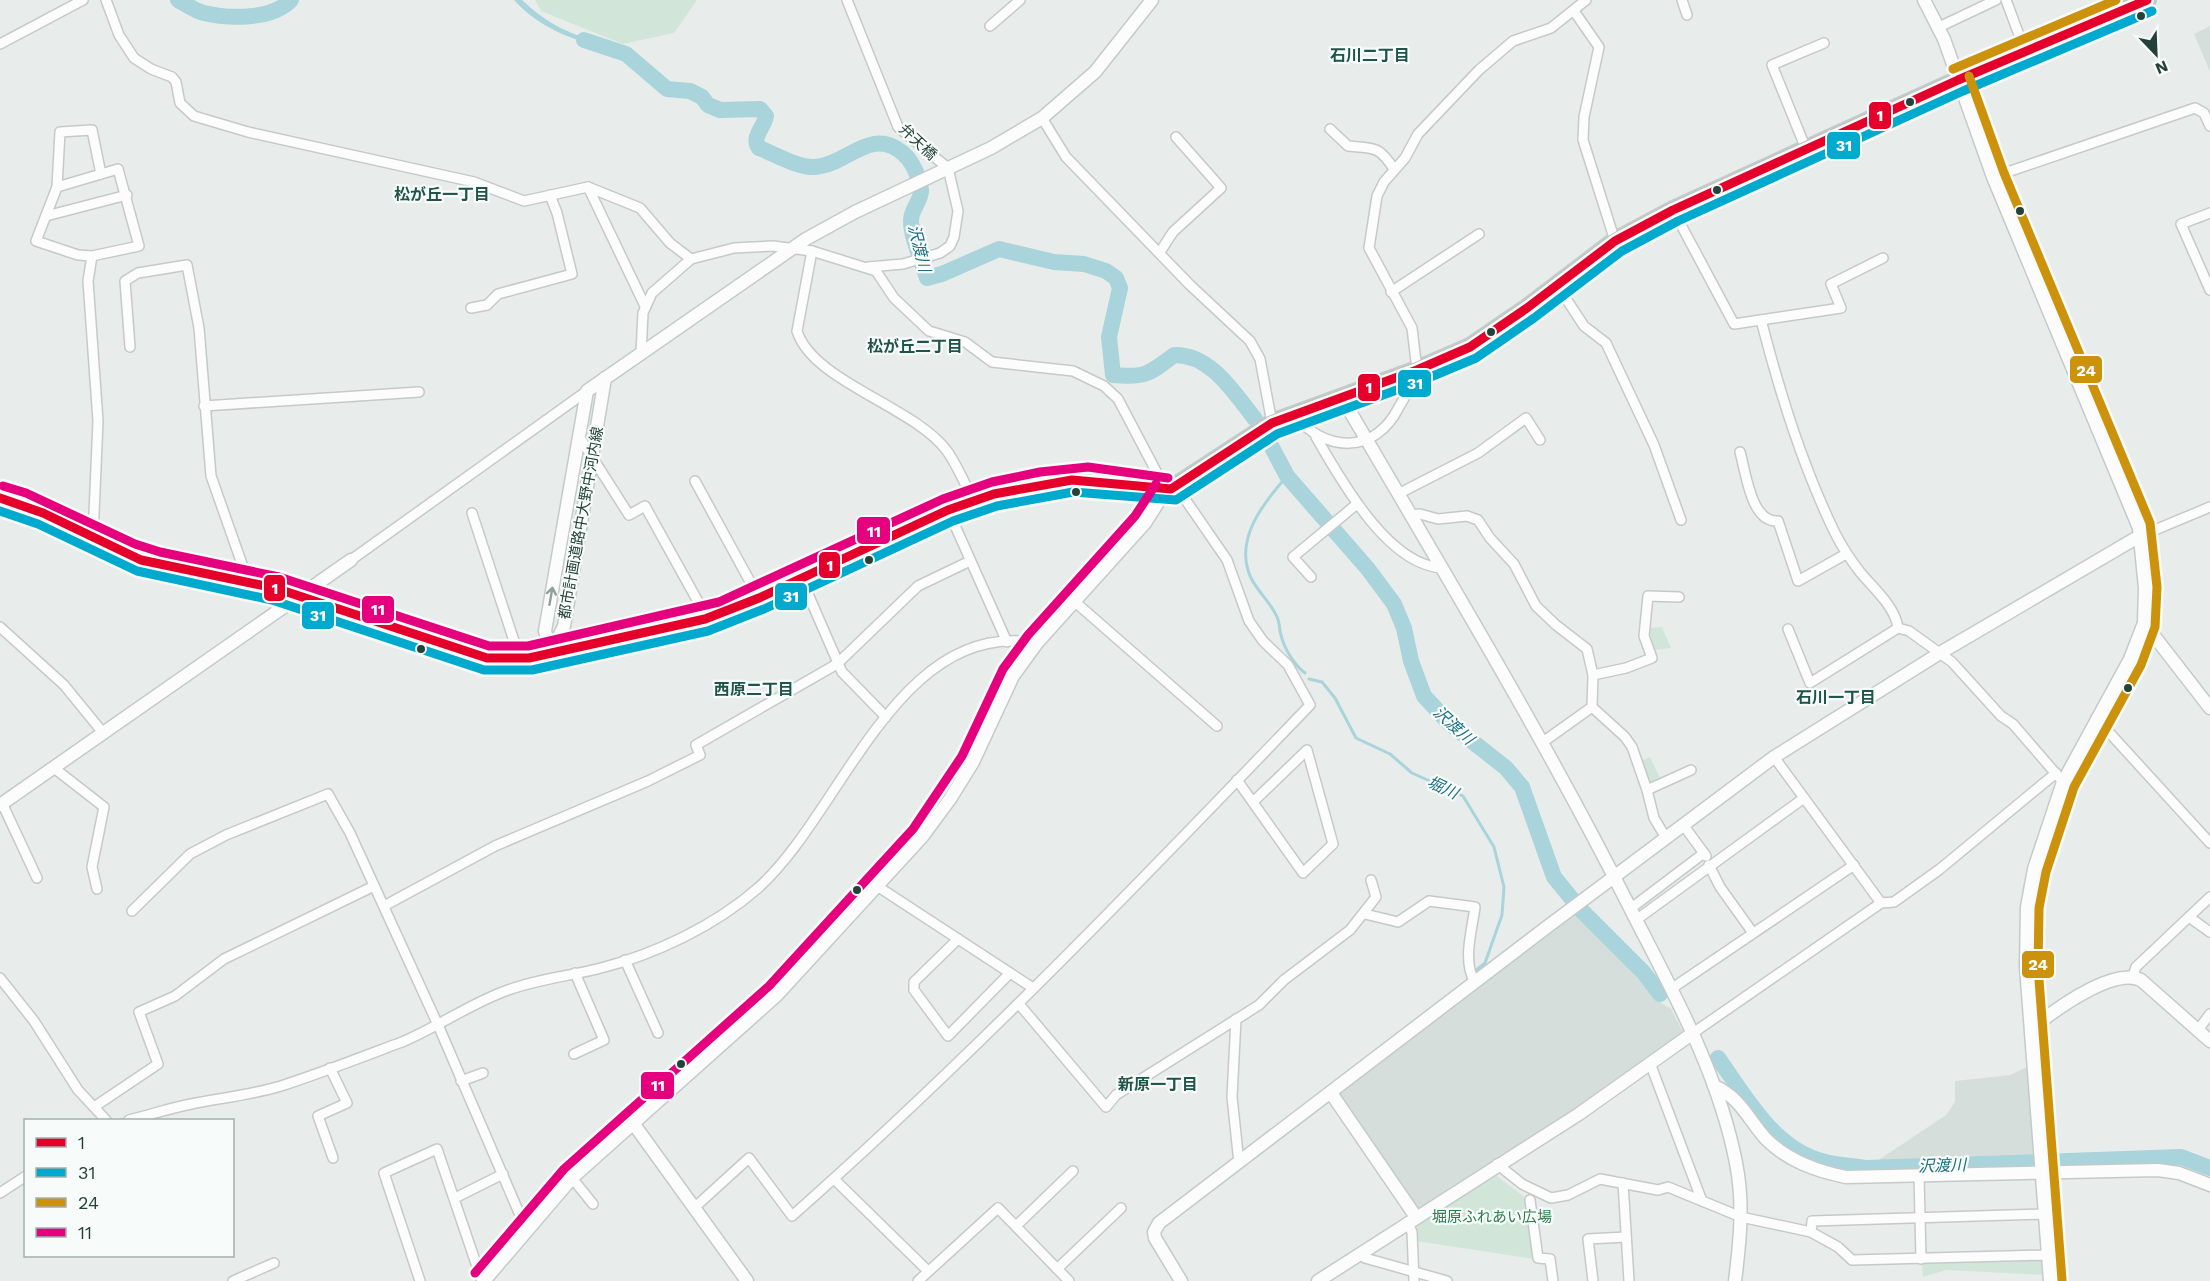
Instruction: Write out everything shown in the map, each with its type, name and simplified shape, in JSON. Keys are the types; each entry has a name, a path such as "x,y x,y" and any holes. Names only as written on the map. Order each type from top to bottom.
{"highway":[{"path":"0,498 21,504 157,564 248,581 302,596 467,653 495,659 517,659 705,619 759,598 973,500 1015,489 1072,480 1108,481 1171,488 1272,423 1454,354 1493,332 1616,241 1673,210 1958,80 2147,0"}],"street":[{"path":"0,44 83,0"},
{"path":"106,0 119,35 134,58 150,69 172,77 176,82 180,103 194,116 206,121 474,182 524,201 588,187 640,208 670,243 691,259"},
{"name":"弁天橋","path":"847,0 898,127 948,168 958,211 958,226 950,246 929,259 868,267"},
{"path":"990,26 1020,0"},
{"path":"37,878 1,804 302,596 605,378 794,247 886,197 1008,139 1042,118 1095,72 1152,0"},
{"path":"1316,436 1330,441 1367,440 1380,434 1395,415 1412,383 1412,328 1369,248 1377,196 1405,158 1418,134 1450,100 1513,41 1539,34 1574,11 1586,0"},
{"path":"1682,0 1687,15"},
{"path":"1924,0 1939,27 1993,177 2139,528 2138,537 2145,588 2144,623 2130,658 2059,777 2034,870 2027,907 2025,943 2050,1281"},
{"path":"1939,27 1996,0"},
{"path":"2006,0 2025,51"},
{"path":"1574,11 1599,47 1599,56 1584,117 1583,140 1616,241"},
{"path":"1806,149 1772,65 1824,43"},
{"path":"1993,177 2195,108 2204,113 2210,126"},
{"path":"1042,118 1066,157 1190,285 1242,331 1256,350 1266,383 1272,423"},
{"path":"1330,129 1348,146 1372,147 1383,152 1394,170"},
{"path":"57,187 118,169 127,195 139,246 92,256 78,255 36,241 57,187 60,132 92,130 101,174"},
{"path":"1160,252 1173,232 1221,188 1176,137"},
{"path":"588,187 645,306"},
{"path":"46,216 127,195"},
{"path":"471,308 487,305 498,294 572,274 557,213 549,195"},
{"path":"1673,210 1729,319 1738,324 1841,308 1831,284 1883,258"},
{"path":"2210,213 2181,224 2210,290"},
{"path":"1391,292 1479,234"},
{"path":"641,353 645,306 652,293 691,259 734,248 794,247 868,267 876,272 894,298 929,331 965,342 992,362 1073,371 1104,386 1118,399 1171,488 1227,560 1249,621 1263,640 1288,665 1310,705 1019,1004 891,1129 792,1216 749,1158 694,1208"},
{"path":"812,251 797,331 800,342 820,361 864,394 909,418 947,450 973,500"},
{"path":"92,256 88,280 98,421 93,537"},
{"path":"130,347 125,280 138,273 187,265 199,328 210,476 248,581"},
{"path":"1557,285 1584,326 1606,343 1654,445 1681,520"},
{"path":"1761,320 1784,406 1812,481 1846,554 1883,599 1897,620 1898,628"},
{"name":"都市計画道路中大野中河内線","path":"552,652 564,626 605,378"},
{"name":"都市計画道路中大野中河内線","path":"552,652 544,631 587,391"},
{"path":"204,406 419,392"},
{"path":"1341,396 1543,742 1693,1033 1714,1086 1736,1165 1742,1217 1735,1281"},
{"path":"1293,414 1316,436 1357,504 1387,538 1425,567 1443,568"},
{"path":"1398,494 1478,453 1526,418 1540,440"},
{"path":"580,438 630,515 645,506 701,607 705,619"},
{"path":"1740,452 1757,509 1762,518 1778,521 1798,580 1846,554"},
{"path":"695,481 759,598"},
{"path":"483,1281 526,1228 572,1178 777,995 922,837 951,800 973,762 1013,676 1037,643 1145,523 1171,488"},
{"path":"1311,577 1293,557 1357,504"},
{"path":"1182,1281 1155,1238 1155,1228 1571,909 1774,757 1941,652 2138,537 2210,507"},
{"path":"948,510 1007,642"},
{"path":"472,513 517,650 517,659"},
{"path":"1411,515 1420,514 1438,519 1467,516 1478,520 1490,538 1514,564 1536,606 1587,649 1593,675 1592,707 1625,737 1632,747 1647,789 1654,818 1666,838"},
{"path":"384,906 495,846 648,781 700,755 696,745 837,664 918,586 970,561"},
{"path":"801,578 837,664 886,717"},
{"path":"1593,675 1610,673 1652,658 1644,636 1648,596 1679,597"},
{"path":"1074,601 1217,726"},
{"path":"2144,623 2210,708"},
{"path":"0,627 64,685 104,734"},
{"path":"1898,628 1909,632 1941,652 1952,662 2001,716 2013,723 2059,777"},
{"path":"1788,629 1810,683 1898,628"},
{"path":"133,1119 190,1104 280,1086 405,1040 507,990 538,980 575,974 625,960 706,924 758,888 792,851 886,717 930,671 944,662 979,647 1007,642 1037,643"},
{"path":"1543,742 1592,707"},
{"path":"2096,718 2210,843"},
{"path":"1237,780 1303,873 1333,844 1307,750 1253,802"},
{"path":"1774,757 1881,903"},
{"path":"54,768 104,807 92,867 97,889"},
{"path":"1647,789 1691,770"},
{"path":"1318,1281 1579,1113 1881,903 1894,902 2059,777"},
{"path":"132,910 190,854 226,835 328,794 342,817 438,1024 461,1082 526,1228"},
{"path":"1633,914 1710,864 1804,798"},
{"path":"1684,826 1704,853 1720,887 1753,933"},
{"path":"1633,914 1704,853"},
{"path":"1671,989 1854,865"},
{"path":"1019,1004 1106,1107 1116,1095 1259,1005 1284,980 1350,930 1365,914 1376,897 1371,880"},
{"path":"94,1107 158,1064 139,1012 174,996 208,968 240,950 374,885"},
{"path":"877,886 1033,988"},
{"path":"2133,976 2136,967 2210,897"},
{"path":"1365,914 1398,922 1429,901 1475,907 1468,958 1470,973 1475,982"},
{"path":"2190,917 2210,932"},
{"path":"958,939 914,982 914,990 948,1036 1010,973"},
{"path":"625,960 658,1033"},
{"path":"574,1054 604,1040 575,974"},
{"path":"2032,1028 2070,1000 2115,980 2133,976 2210,1041"},
{"path":"0,978 34,1021 78,1090 105,1119"},
{"path":"2198,1030 2210,1014"},
{"path":"1236,1019 1232,1097 1239,1163"},
{"path":"1650,1063 1702,1201"},
{"path":"330,1068 347,1103 318,1116 333,1158"},
{"path":"461,1082 483,1073"},
{"path":"1714,1086 1732,1096 1767,1139 1808,1167 1846,1177 1919,1175 2043,1165 2158,1170 2179,1173 2210,1185"},
{"path":"1331,1093 1412,1220 1413,1277"},
{"path":"633,1123 747,1281"},
{"path":"420,1281 384,1173 437,1149 483,1281"},
{"path":"1497,1164 1522,1184 1551,1198 1568,1195 1600,1179 1658,1190 1668,1187 1742,1217 1811,1232 1838,1247 1852,1260 2048,1255"},
{"path":"1016,1226 1073,1171"},
{"path":"455,1198 503,1174"},
{"path":"1919,1175 1921,1259"},
{"path":"0,1193 24,1177"},
{"path":"572,1178 593,1204"},
{"path":"834,1179 928,1271"},
{"path":"1623,1183 1629,1281"},
{"path":"1530,1200 1538,1258 1550,1259 1553,1281"},
{"path":"918,1281 998,1208 1069,1281"},
{"path":"1057,1269 1121,1208"},
{"path":"1811,1232 1812,1221 2045,1214"},
{"path":"1593,1281 1588,1239 1626,1237"},
{"path":"1360,1254 1413,1277 1447,1281"},
{"path":"232,1281 274,1263"}],"shaded area":[{"path":"2210,26 2210,72 2194,34"},
{"path":"1575,915 1584,923 1588,921 1655,999 1671,1009 1683,1032 1573,1110 1418,1208 1414,1207 1341,1097 1341,1093"},
{"path":"2029,1066 2035,1156 1877,1161 1946,1115 1955,1102 1955,1081 2010,1075"}],"green space":[{"path":"535,0 697,0 674,33 623,44 541,11"},
{"path":"1662,627 1671,648 1654,650 1649,628"},
{"path":"1650,757 1661,780 1651,785 1641,761"},
{"name":"堀原ふれあい広場","path":"1494,1174 1526,1198 1534,1259 1416,1241 1416,1229 1419,1225"},
{"path":"2043,1260 2044,1275 1946,1270 1923,1277 1922,1263"}],"water":[{"path":"514,0 522,0 541,16 561,28 582,37 606,43 605,48 555,31 534,18"}],"waterway":[{"name":"沢渡川","path":"178,0 204,13 238,17 273,11 283,7 291,0"},
{"name":"沢渡川","path":"584,40 626,54 667,89 690,91 702,97 708,105 720,110 760,109 766,116 756,140 759,148 794,163 808,167 826,165 868,145 889,145 900,151 911,163 920,185 921,193 911,216 911,227 927,278 942,274 999,249 1054,262 1084,264 1106,271 1116,278 1120,288 1109,337 1113,375 1140,375 1174,355 1187,356 1199,361 1220,377 1255,419"},
{"name":"沢渡川","path":"1268,440 1287,476 1368,569 1394,604 1404,628 1411,661 1424,696 1449,723 1506,768 1522,787 1554,877 1581,910 1643,972 1660,994"},
{"name":"堀川","path":"1287,476 1269,498 1254,522 1248,536 1246,564 1251,578 1277,617 1287,651 1305,673"},
{"name":"堀川","path":"1309,679 1322,682 1335,698 1356,738 1390,754 1412,773 1463,796 1494,847 1504,887 1502,915 1485,963 1474,972"},
{"name":"沢渡川","path":"1718,1058 1751,1105 1776,1134 1807,1156 1825,1162 1866,1168 2181,1157 2210,1168"}],"transit line":[{"name":"24","path":"1953,69 2116,0"},
{"name":"1","path":"0,498 43,513 141,560 275,588 487,658 529,658 705,619 759,598 948,510 994,494 1072,480 1171,489 1272,423 1417,370 1470,347 1527,308 1615,241 1673,210 1958,80 2147,0"},
{"name":"31","path":"0,511 38,524 137,571 272,600 484,670 532,670 708,631 764,609 953,521 997,506 1073,492 1176,500 1277,434 1421,381 1476,358 1534,318 1622,251 1678,221 1963,91 2152,11"},
{"name":"24","path":"1969,76 2004,173 2150,523 2157,587 2155,627 2141,665 2074,787 2046,872 2039,908 2038,967 2062,1280"},
{"name":"11","path":"3,486 26,493 135,544 160,552 279,577 489,646 528,646 719,602 943,499 992,482 1040,472 1088,467 1168,478"},
{"name":"11","path":"475,1273 564,1169 769,986 913,829 962,756 1003,669 1028,635 1135,516 1156,484"}],"district":[{"name":"石川二丁目","path":"1370,55"},
{"name":"松が丘一丁目","path":"442,194"},
{"name":"松が丘二丁目","path":"915,346"},
{"name":"西原二丁目","path":"754,689"},
{"name":"石川一丁目","path":"1836,697"},
{"name":"新原一丁目","path":"1158,1084"}]}
